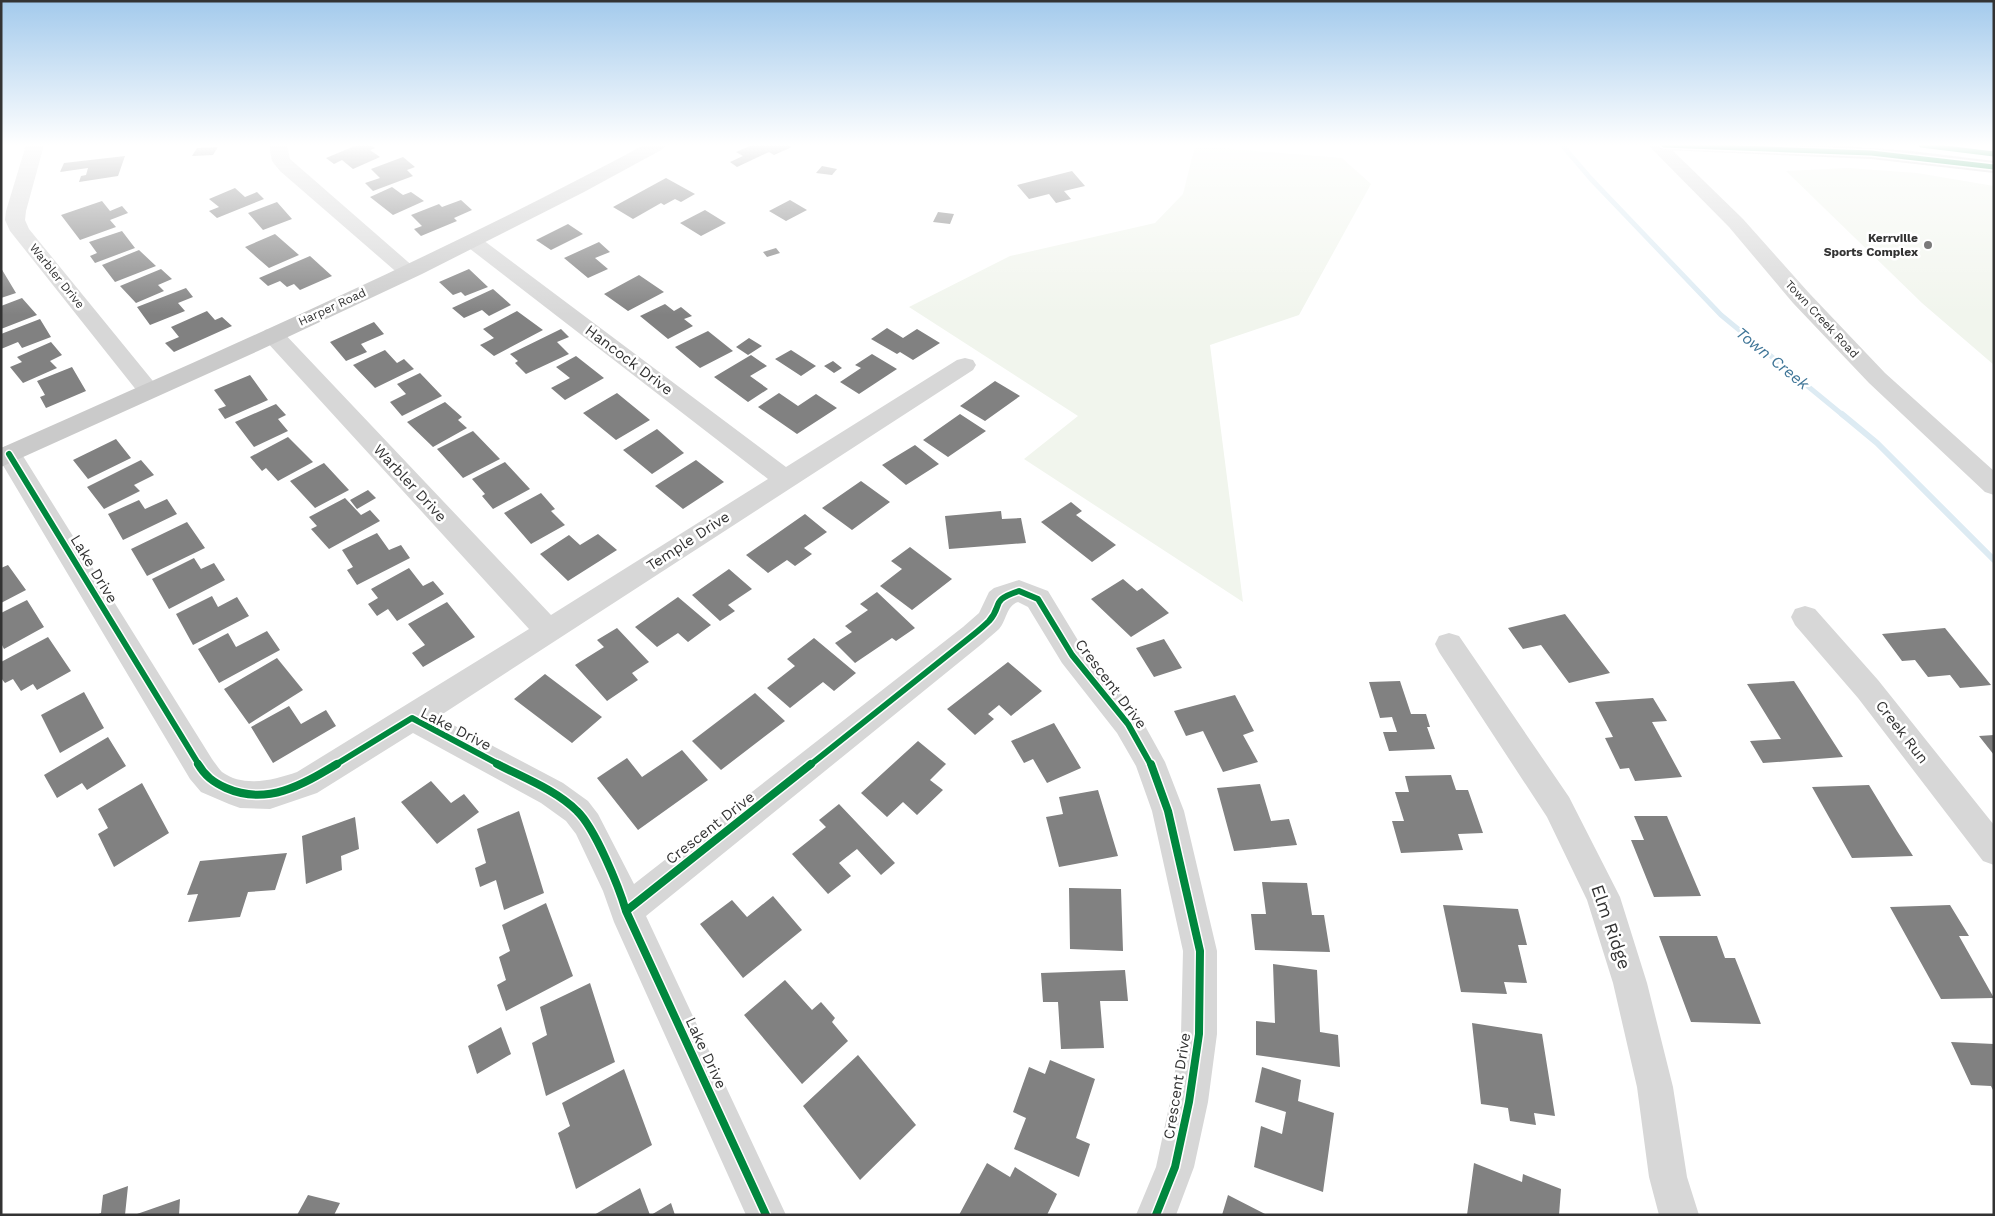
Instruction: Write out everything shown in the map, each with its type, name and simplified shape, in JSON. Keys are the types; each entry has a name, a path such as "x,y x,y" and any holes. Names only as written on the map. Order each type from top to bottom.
{"main road":[{"name":"Harper Road","path":"5,456 408,272 548,202"}],"street":[{"name":"Warbler Drive","path":"17,202 8,222 20,231 149,391"},
{"path":"327,202 408,272"},
{"name":"Town Creek Road","path":"1715,202 1736,222 1801,298 1863,364 1994,486"},
{"name":"Hancock Drive","path":"472,241 785,479"},
{"name":"Warbler Drive","path":"273,335 548,631"},
{"name":"Temple Drive","path":"412,718 965,365"},
{"name":"Lake Drive","path":"5,456 201,769 212,782 240,794 270,795 306,783 412,718 552,793 577,811 587,824 619,888 626,911 766,1215"},
{"name":"Crescent Drive","path":"626,911 973,635 990,620 999,600 1004,596 1019,592 1038,599 1072,655 1128,724 1150,762 1168,811 1200,951 1199,1034 1189,1102 1175,1166 1156,1215"},
{"name":"Creek Run","path":"1805,617 1868,688 1994,850"},
{"name":"Elm Ridge","path":"1449,644 1558,807 1603,897 1630,983 1642,1030 1655,1087 1668,1177 1679,1215"}],"shaded area":[{"path":"1176,202 1361,202 1299,315 1210,345 1243,602 1024,459 1078,416 909,307 1010,256 1155,223"},
{"name":"Kerrville Sports Complex","path":"1818,202 1994,202 1994,365 1922,303"}],"building":[{"path":"100,202 103,202 110,211 122,206 128,213 110,220 116,227 80,240 61,215"},
{"path":"212,202 257,202 217,218 209,211 219,207"},
{"path":"277,202 292,219 263,230 248,213"},
{"path":"376,202 422,202 393,215"},
{"path":"456,202 463,202 472,210 454,218 457,221 421,236 414,229 422,226 411,215 439,204 442,207"},
{"path":"623,202 670,202 664,205 661,203 633,219 613,207"},
{"path":"787,202 793,202 807,210 786,221 769,211"},
{"path":"705,210 726,223 701,236 680,223"},
{"path":"938,212 954,214 950,224 933,222"},
{"path":"568,224 583,234 551,250 536,240"},
{"path":"122,231 135,248 95,263 90,256 97,253 89,242"},
{"path":"275,234 299,255 269,268 245,247"},
{"path":"599,242 610,252 595,258 608,269 588,278 564,258"},
{"path":"776,248 780,253 767,257 763,252"},
{"path":"139,250 156,266 115,282 102,265"},
{"path":"310,256 332,276 300,290 294,284 287,287 280,281 268,286 259,278"},
{"path":"1,268 16,293 1,298"},
{"path":"161,269 172,279 158,285 164,291 136,303 120,286"},
{"path":"469,269 488,287 465,296 461,292 453,295 439,282"},
{"path":"639,275 664,292 628,311 604,294"},
{"path":"186,288 193,297 178,303 185,311 150,325 137,307"},
{"path":"493,289 511,305 489,316 482,310 464,318 452,308"},
{"path":"22,298 37,315 1,329 1,306"},
{"path":"665,304 674,311 681,307 692,316 684,319 693,326 668,339 640,316"},
{"path":"207,311 215,320 222,317 232,326 174,352 165,343 179,337 171,327"},
{"path":"517,311 543,330 494,356 480,345 494,338 483,329"},
{"path":"40,319 51,337 22,348 18,342 1,349 1,334"},
{"path":"374,322 384,334 361,344 367,352 346,361 330,342"},
{"path":"887,328 903,338 917,329 940,343 913,360 900,352 897,354 871,339"},
{"path":"561,329 569,337 557,342 569,354 526,374 515,363 518,361 510,354"},
{"path":"708,331 733,351 700,368 675,347"},
{"path":"749,338 762,346 748,355 736,347"},
{"path":"51,342 62,355 50,361 57,368 23,383 10,367 22,362 17,357"},
{"path":"385,350 397,363 404,359 414,369 375,388 353,365"},
{"path":"791,350 816,366 801,376 775,359"},
{"path":"872,354 897,369 859,394 840,382 861,368 855,365"},
{"path":"751,355 767,366 750,376 768,389 748,402 714,377"},
{"path":"576,356 604,378 565,400 551,388 570,378 556,367"},
{"path":"833,361 842,368 834,373 824,366"},
{"path":"72,367 86,391 46,408 40,397 45,395 37,381"},
{"path":"420,373 442,396 402,416 390,402 406,394 397,384"},
{"path":"250,375 268,400 225,419 218,409 226,406 214,390"},
{"path":"995,381 1020,396 985,421 960,406"},
{"path":"617,393 650,420 616,440 583,413"},
{"path":"779,393 798,406 816,394 837,408 797,434 758,407"},
{"path":"445,402 462,417 458,420 467,428 433,447 407,422"},
{"path":"276,404 286,415 278,419 288,431 254,447 235,422"},
{"path":"960,414 986,431 948,457 923,440"},
{"path":"657,429 684,453 652,474 623,450"},
{"path":"473,431 500,459 463,478 437,449"},
{"path":"288,437 313,462 278,481 266,468 262,471 250,457"},
{"path":"116,439 131,458 88,479 73,460"},
{"path":"915,445 939,464 906,485 882,465"},
{"path":"141,460 154,475 134,485 140,491 104,509 87,487"},
{"path":"696,460 724,482 683,509 655,486"},
{"path":"505,462 530,489 493,509 482,496 485,494 472,479"},
{"path":"324,463 349,490 315,508 290,481"},
{"path":"861,481 890,502 852,530 822,508"},
{"path":"368,490 376,498 357,509 350,500"},
{"path":"541,493 555,509 551,511 565,525 531,544 504,513"},
{"path":"345,498 361,515 370,510 380,521 329,549 311,529 317,526 309,517"},
{"path":"167,499 177,514 123,540 108,514 139,500 145,509"},
{"path":"1071,502 1082,511 1076,515 1116,545 1092,562 1041,522"},
{"path":"1001,511 1002,519 1021,518 1026,543 949,549 945,516"},
{"path":"805,514 827,532 804,548 812,554 795,566 787,560 768,573 746,555"},
{"path":"187,522 205,548 147,576 131,549"},
{"path":"377,533 389,550 401,545 410,558 357,585 347,570 353,567 342,550"},
{"path":"598,534 617,550 568,581 540,554 569,535 580,545"},
{"path":"910,547 952,579 912,610 880,586 902,569 891,561"},
{"path":"194,558 201,569 214,563 225,580 169,609 152,579"},
{"path":"8,565 26,590 1,603 1,568"},
{"path":"409,568 423,586 433,581 444,594 397,621 388,609 377,616 368,604 378,598 371,589"},
{"path":"729,569 752,589 728,605 735,611 720,621 692,595"},
{"path":"1123,579 1137,591 1142,588 1169,613 1131,637 1091,599"},
{"path":"877,592 915,628 896,641 892,638 855,663 835,643 852,632 845,626 868,610 860,604"},
{"path":"212,596 218,607 237,597 249,616 193,645 176,614"},
{"path":"678,597 711,625 688,642 678,633 657,647 635,627"},
{"path":"27,600 44,627 4,649 1,643 1,613"},
{"path":"447,602 475,637 423,667 412,653 425,645 408,624"},
{"path":"1565,614 1610,673 1569,683 1541,645 1523,649 1508,628"},
{"path":"617,628 649,662 632,673 638,680 607,701 575,665 604,647 597,640"},
{"path":"1945,628 1991,685 1960,688 1950,675 1928,677 1915,660 1902,661 1882,634"},
{"path":"267,631 280,650 219,683 198,649 228,633 236,647"},
{"path":"48,637 71,671 37,690 33,684 21,691 13,679 5,683 1,678 1,662"},
{"path":"814,638 856,673 834,691 823,682 790,708 767,688 795,666 787,659"},
{"path":"1164,639 1182,668 1154,677 1136,648"},
{"path":"277,658 303,690 249,724 224,689"},
{"path":"1008,662 1042,691 1011,716 999,705 988,714 994,719 975,735 947,709"},
{"path":"545,674 602,717 572,743 514,699"},
{"path":"1400,681 1411,714 1426,714 1430,727 1427,727 1435,749 1389,751 1383,732 1397,732 1392,717 1380,718 1369,682"},
{"path":"1794,681 1843,757 1763,763 1750,741 1781,739 1747,684"},
{"path":"84,692 104,728 60,753 41,715"},
{"path":"755,693 785,721 721,770 692,741"},
{"path":"1235,695 1254,731 1243,735 1258,762 1223,772 1203,731 1186,736 1174,711"},
{"path":"1653,698 1667,721 1652,722 1682,777 1635,781 1629,768 1620,769 1605,738 1613,737 1595,702"},
{"path":"289,706 301,724 326,710 336,726 273,763 251,727"},
{"path":"1054,723 1081,768 1047,783 1033,759 1024,763 1011,741"},
{"path":"1994,735 1994,755 1979,736"},
{"path":"108,737 126,766 87,790 82,783 57,798 44,775"},
{"path":"918,741 946,764 930,780 943,790 917,815 903,802 887,817 861,793"},
{"path":"682,750 708,780 638,830 597,778 627,758 642,777"},
{"path":"1451,775 1456,790 1468,790 1483,833 1458,834 1463,850 1401,853 1392,821 1404,821 1395,792 1409,792 1405,776"},
{"path":"431,781 451,803 464,794 479,812 437,844 401,802"},
{"path":"142,783 169,833 114,867 98,834 108,828 98,809"},
{"path":"1260,784 1271,821 1289,819 1297,845 1234,851 1217,788"},
{"path":"1869,785 1913,856 1852,858 1812,787"},
{"path":"1098,790 1118,856 1059,867 1046,817 1063,814 1059,797"},
{"path":"839,804 895,863 881,875 857,849 839,863 851,876 828,894 792,854 826,827 819,820"},
{"path":"519,811 544,893 504,910 496,880 480,887 475,868 486,863 477,829"},
{"path":"1634,816 1667,816 1701,896 1654,897 1631,840 1644,840"},
{"path":"355,817 359,849 341,856 342,870 306,884 302,836"},
{"path":"287,853 275,890 248,892 240,917 188,922 198,894 187,895 200,861"},
{"path":"1262,882 1307,883 1312,915 1324,915 1330,952 1255,950 1251,914 1266,914"},
{"path":"1069,888 1121,889 1123,951 1070,949"},
{"path":"773,896 802,930 743,978 700,924 732,900 747,917"},
{"path":"546,903 573,976 506,1011 497,985 506,980 499,957 510,951 502,925"},
{"path":"1443,905 1518,909 1527,945 1518,945 1527,983 1504,982 1507,994 1461,992"},
{"path":"1950,905 1969,936 1959,936 1994,998 1941,999 1890,907"},
{"path":"1659,936 1717,936 1725,958 1735,958 1761,1024 1691,1022"},
{"path":"1273,964 1317,970 1320,1032 1338,1035 1340,1067 1256,1055 1256,1021 1275,1023"},
{"path":"1125,970 1128,1001 1100,1001 1104,1048 1061,1049 1058,1002 1043,1002 1041,973"},
{"path":"785,980 812,1010 821,1002 835,1018 832,1022 848,1041 802,1084 744,1015"},
{"path":"590,983 615,1062 546,1096 532,1043 547,1035 540,1007"},
{"path":"1472,1023 1542,1034 1555,1116 1534,1113 1536,1125 1510,1121 1508,1108 1481,1104"},
{"path":"501,1027 511,1054 477,1074 468,1046"},
{"path":"1951,1042 1994,1044 1994,1092 1991,1086 1971,1085"},
{"path":"858,1055 916,1125 860,1180 803,1106"},
{"path":"1050,1060 1095,1079 1076,1138 1090,1144 1079,1177 1014,1149 1026,1118 1013,1112 1029,1067 1045,1074"},
{"path":"1262,1067 1301,1080 1298,1101 1334,1113 1323,1192 1254,1167 1261,1126 1282,1134 1286,1112 1255,1102"},
{"path":"624,1069 652,1145 576,1189 558,1133 570,1126 562,1103"},
{"path":"987,1163 1010,1177 1015,1167 1057,1194 1047,1215 959,1215"},
{"path":"1474,1163 1522,1182 1523,1174 1561,1189 1559,1215 1467,1215"},
{"path":"128,1186 125,1215 96,1215 101,1213 103,1195"},
{"path":"640,1188 650,1215 594,1215"},
{"path":"308,1195 340,1203 334,1215 297,1215"},
{"path":"1228,1195 1267,1215 1222,1215"},
{"path":"180,1199 179,1215 137,1215 137,1214"},
{"path":"671,1203 675,1215 651,1215"}],"waterway":[{"name":"Town Creek","path":"1613,202 1721,315 1844,416"},
{"name":"Town Creek","path":"1842,414 1877,443 1994,560"}],"cycle path":[{"path":"9,454 201,769 212,782 240,794 270,795 306,783 412,718 552,793 577,811 587,824 619,888 626,911 766,1215"},
{"path":"626,911 973,635 990,620 999,600 1004,596 1019,591 1038,599 1072,655 1128,724 1150,762 1168,811 1200,951 1199,1034 1189,1102 1175,1167 1156,1215"}],"place":[{"name":"Kerrville Sports Complex","path":"1928,245"}]}
